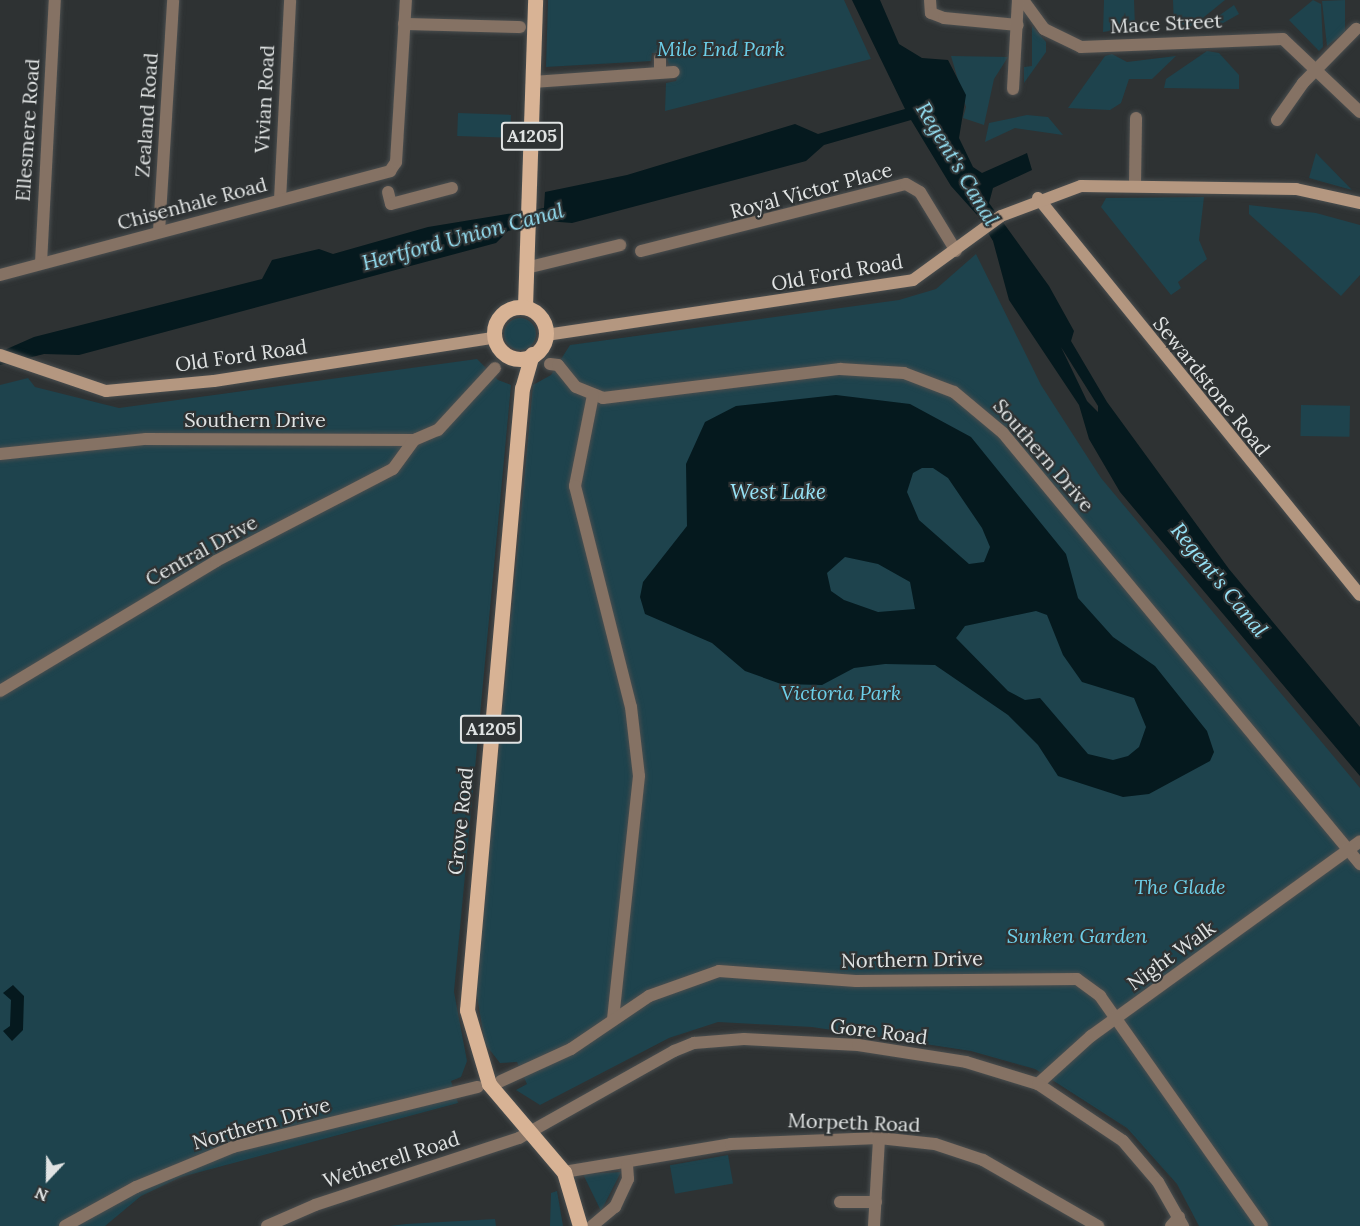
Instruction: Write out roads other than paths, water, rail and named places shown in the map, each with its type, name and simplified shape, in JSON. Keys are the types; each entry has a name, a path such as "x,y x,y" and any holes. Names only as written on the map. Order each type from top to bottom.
{"main road":[{"name":"A1205","path":"525,306 535,0"},
{"name":"Old Ford Road","path":"546,335 871,291 913,280 957,251 1001,216 1038,198 1081,186 1135,184 1296,189 1360,203"},
{"name":"Sewardstone Road","path":"1038,198 1360,594"},
{"path":"493,338 506,317 525,306 545,320 546,335"},
{"name":"Grove Road","path":"528,1134 489,1084 473,1038 466,991 522,388 534,352 546,335"},
{"name":"Old Ford Road","path":"0,355 89,388 124,390 493,338"},
{"name":"Grove Road","path":"493,338 495,347 512,358 522,388"},
{"path":"512,358 534,352"},
{"name":"A1205","path":"528,1134 564,1172 580,1226"}],"street":[{"name":"Ellesmere Road","path":"36,265 55,0"},
{"name":"Zealand Road","path":"159,232 173,0"},
{"name":"Vivian Road","path":"280,200 290,0"},
{"path":"406,0 387,179 391,204 452,188"},
{"path":"930,0 931,14 1018,25"},
{"path":"1013,89 1018,0"},
{"name":"Mace Street","path":"1023,0 1044,29 1070,45 1273,37 1287,42 1319,70 1360,112"},
{"path":"404,24 520,27"},
{"path":"1277,120 1356,29"},
{"path":"660,57 660,72"},
{"path":"533,82 674,72"},
{"path":"1135,184 1136,118"},
{"name":"Chisenhale Road","path":"0,275 280,200 387,179"},
{"name":"Royal Victor Place","path":"641,251 902,184 918,189 957,251"},
{"path":"526,268 620,245"},
{"path":"534,352 593,395 575,486 631,707 639,776 613,1018"},
{"name":"Southern Drive","path":"593,395 630,397 840,369 904,373 954,392 1003,433 1360,864"},
{"name":"Southern Drive","path":"0,454 146,439 414,440 438,430 486,378"},
{"name":"Central Drive","path":"0,691 216,561 393,469 414,440"},
{"name":"Night Walk","path":"1038,1084 1116,1018 1360,841"},
{"name":"Northern Drive","path":"501,1082 571,1049 613,1018 687,979 749,970 856,981 1077,979 1095,990 1116,1018 1262,1226"},
{"name":"Gore Road","path":"528,1134 674,1051 711,1041 858,1045 966,1062 1038,1084 1123,1141 1178,1223"},
{"name":"Northern Drive","path":"65,1226 135,1187 233,1148 478,1087"},
{"name":"Wetherell Road","path":"267,1226 528,1134"},
{"path":"874,1226 879,1138"},
{"name":"Morpeth Road","path":"564,1172 627,1165 731,1144 879,1138 934,1144 983,1160 1098,1226"},
{"path":"592,1226 615,1207 628,1179 627,1165"},
{"path":"840,1202 876,1202"}],"water":[{"path":"852,0 880,0 899,44 922,58 948,60 966,95 959,138 973,167 982,173 1027,153 1032,170 993,188 989,203 1049,286 1074,331 1071,341 1107,402 1229,569 1360,727 1360,776 1120,492 1089,439 1079,405 1009,300 993,241 978,216 951,186 911,120 824,145 806,161 572,223 547,221 508,231 496,243 79,355 44,354 0,365 0,352 34,337 262,279 272,260 319,249 333,254 428,227 544,208 545,192 627,175 795,124 818,134 905,109","holes":["1061,347 1098,406 1098,412 1087,401"]},
{"name":"West Lake","path":"836,395 910,404 971,437 1066,554 1078,598 1113,637 1155,666 1207,731 1214,752 1210,761 1149,794 1123,797 1058,776 1038,745 1008,715 935,665 885,664 854,668 822,685 781,684 745,671 712,643 645,614 640,597 643,582 687,526 686,464 705,422 736,406","holes":["922,468 933,468 948,478 982,528 990,547 984,562 969,564 919,520 907,492 913,473","845,557 878,564 910,582 915,609 878,612 844,600 831,591 827,573","1036,611 1047,615 1063,655 1082,682 1134,698 1146,727 1139,747 1128,756 1113,760 1088,754 1040,698 1025,700 1008,691 956,638 965,626"]},
{"path":"13,985 24,996 23,1030 12,1041 3,1031 10,1026 11,1000 3,993"}],"park label":[{"name":"Mile End Park","path":"721,48"},
{"name":"Victoria Park","path":"841,692"},
{"name":"The Glade","path":"1180,886"},
{"name":"Sunken Garden","path":"1077,935"}],"water label":[{"name":"Regent's Canal","path":"957,164"},
{"name":"Hertford Union Canal","path":"463,237"},
{"name":"Regent's Canal","path":"1219,580"}]}
